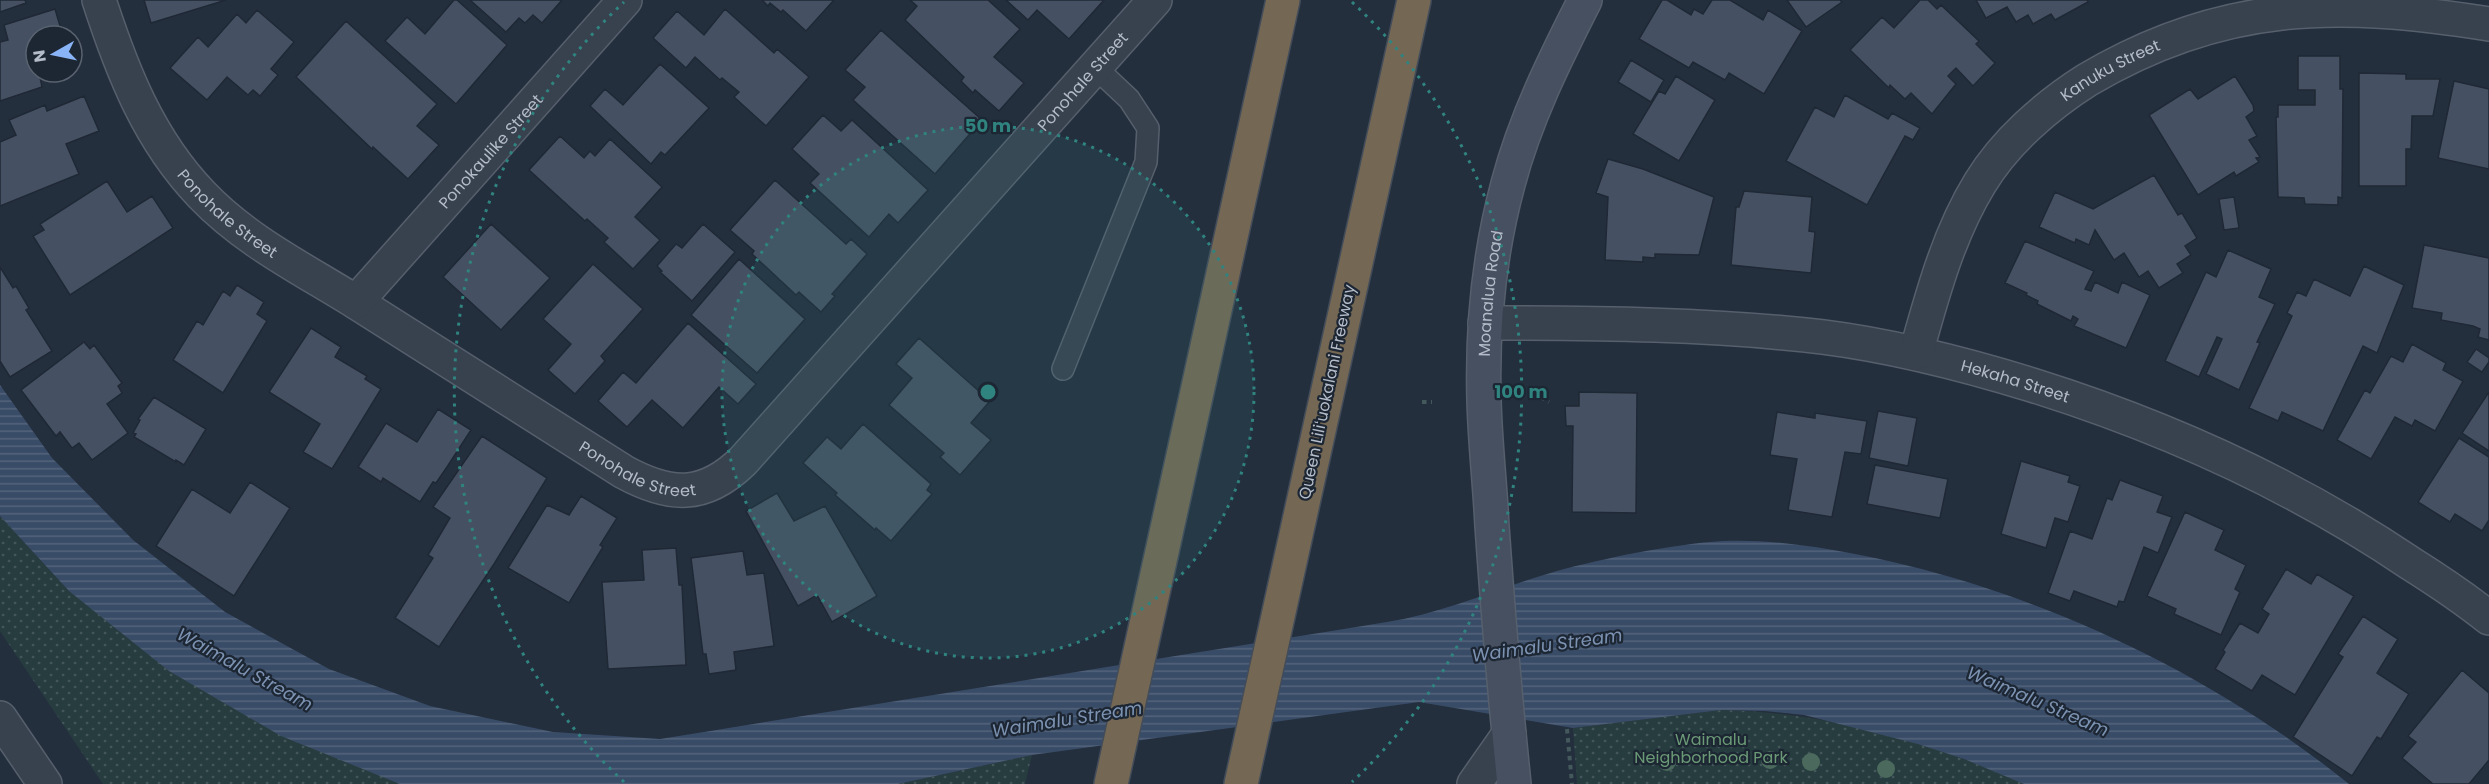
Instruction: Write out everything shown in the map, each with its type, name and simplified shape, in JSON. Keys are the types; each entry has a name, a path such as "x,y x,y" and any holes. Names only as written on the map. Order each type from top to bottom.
{"highway":[{"path":"1112,784 1283,0"},
{"name":"Queen Liliʻuokalani Freeway","path":"1241,784 1413,0"}],"main road":[{"name":"Moanalua Road","path":"1514,784 1495,571 1484,400 1485,323 1498,228 1519,146 1555,58 1585,0"}],"street":[{"name":"Ponohale Street","path":"99,0 112,42 145,118 162,145 202,195 232,222 273,253 356,302 640,481 672,491 704,488 717,483 742,461 1155,0"},
{"name":"Ponokaulike Street","path":"356,302 625,0"},
{"name":"Kanuku Street","path":"1916,353 1946,256 1980,183 2001,154 2033,122 2072,90 2117,61 2153,42 2186,29 2266,10 2304,7 2382,9 2489,24"},
{"name":"Hekaha Street","path":"1485,323 1757,331 1824,337 1916,353 1987,371 2099,406 2199,446 2302,497 2381,543 2489,618"},
{"path":"0,718 45,784"},
{"path":"1474,784 1509,734"}],"lane":[{"path":"1063,369 1146,162 1148,128 1129,99 1096,68"}],"path":[{"path":"1541,398 1549,402"},
{"path":"1422,402 1432,402"},
{"path":"1567,729 1572,784"}],"green space":[{"path":"0,516 69,591 400,784 103,784 0,631"},
{"name":"Waimalu Neighborhood Park","path":"1721,710 1799,716 1876,732 1952,755 2024,784 1577,784 1573,728"},
{"path":"1032,755 1025,784 898,784"}],"water":[{"name":"Waimalu Stream","path":"0,385 52,458 133,540 225,612 329,669 430,706 553,732 660,739 1387,622 1430,612 1536,577 1596,561 1683,545 1723,541 1756,541 1839,551 1921,569 1987,588 2052,612 2116,639 2238,705 2295,743 2349,784 2024,784 1964,759 1918,744 1804,715 1721,710 1573,728 1419,702 1032,755 898,784 400,784 281,736 169,671 69,591 0,516"}],"building":[{"path":"0,0 25,0 26,3 0,12"},
{"path":"144,0 226,0 151,23"},
{"path":"454,0 457,0 507,45 456,104 385,41 407,17 425,34"},
{"path":"470,0 562,0 542,23 533,15 525,23 519,18 506,32"},
{"path":"762,0 834,0 806,31 783,10 781,12 770,3 768,6"},
{"path":"910,0 988,0 1020,29 994,57 1024,83 999,111 975,90 973,93 961,81 964,77 905,20 917,6"},
{"path":"1006,0 1104,0 1069,39 1037,10 1028,20"},
{"path":"1662,0 1667,0 1691,15 1694,9 1703,14 1712,0 1730,0 1763,20 1768,10 1802,31 1764,94 1729,73 1725,80 1693,62 1689,68 1639,39"},
{"path":"1787,0 1840,0 1842,2 1806,27"},
{"path":"1920,0 1928,0 1937,9 1941,5 1979,41 1976,44 1995,63 1973,86 1956,68 1948,76 1956,84 1932,114 1911,93 1905,99 1890,85 1889,88 1850,50 1882,17 1894,28"},
{"path":"1976,0 2087,0 2088,2 2055,20 2051,14 2033,24 2028,15 2016,22 2007,7 1986,18"},
{"path":"55,9 59,24 24,24 24,84 41,84 42,87 0,101 0,42 8,40 4,25"},
{"path":"725,9 774,53 777,49 809,77 766,126 734,97 739,92 722,78 720,80 695,57 686,68 653,38 677,11 704,35"},
{"path":"257,10 294,42 271,69 278,75 260,96 253,90 248,95 227,77 207,100 170,68 198,37 208,47 237,14 246,23"},
{"path":"346,21 437,104 417,126 439,145 408,179 373,147 372,149 296,77"},
{"path":"881,30 982,120 935,174 853,100 865,87 845,70"},
{"path":"2298,56 2340,56 2340,89 2343,89 2342,198 2338,197 2338,205 2305,204 2304,198 2278,197 2276,117 2278,117 2278,105 2315,105 2315,90 2298,90"},
{"path":"1631,60 1664,80 1651,102 1618,82"},
{"path":"660,64 709,108 665,155 661,152 651,164 590,106 605,89 623,105"},
{"path":"2359,73 2406,74 2406,79 2440,79 2433,116 2412,116 2411,149 2406,149 2406,186 2359,186"},
{"path":"1676,76 1715,100 1679,161 1633,134 1659,91 1665,94"},
{"path":"2235,76 2253,105 2254,111 2246,117 2257,136 2249,140 2260,157 2256,158 2259,162 2236,176 2234,172 2198,195 2149,115 2190,89 2198,99"},
{"path":"2454,81 2489,89 2489,169 2438,158"},
{"path":"1845,95 1888,119 1892,113 1920,128 1913,140 1905,136 1867,205 1786,161 1815,107 1834,117"},
{"path":"84,96 99,131 66,144 79,174 0,206 0,142 16,135 9,120 45,105 47,111"},
{"path":"823,115 841,131 852,120 928,190 898,223 889,214 869,237 810,183 819,174 792,149"},
{"path":"560,136 584,158 590,151 595,156 610,139 662,187 635,217 660,240 633,269 604,242 608,238 587,219 585,221 529,170"},
{"path":"1608,159 1643,169 1714,197 1699,255 1655,254 1655,258 1643,257 1643,262 1605,260 1608,197 1596,193"},
{"path":"2154,175 2178,215 2182,213 2197,238 2185,246 2191,255 2177,264 2183,273 2159,288 2148,271 2139,277 2124,253 2114,260 2095,230 2089,245 2076,239 2075,243 2039,227 2055,192 2093,209"},
{"path":"775,180 846,244 851,239 867,254 832,294 835,296 821,312 799,292 796,295 752,254 754,251 730,230"},
{"path":"107,181 127,212 152,196 173,228 70,295 33,236 44,230 40,224"},
{"path":"1744,191 1812,197 1809,231 1815,232 1811,273 1731,265 1736,207 1739,207"},
{"path":"2234,197 2239,228 2224,230 2219,199"},
{"path":"491,224 550,278 501,330 443,277"},
{"path":"703,224 735,252 692,301 660,272 662,271 657,266 676,244 682,248"},
{"path":"2025,241 2094,271 2085,289 2091,291 2095,282 2118,293 2122,282 2150,295 2126,348 2074,326 2078,319 2073,316 2071,321 2037,304 2038,301 2026,295 2027,293 2005,283"},
{"path":"2424,245 2489,258 2489,340 2478,337 2480,329 2473,326 2441,320 2442,313 2412,308"},
{"path":"2228,250 2271,269 2259,297 2275,304 2257,342 2260,343 2239,390 2206,374 2222,339 2217,337 2199,377 2165,361 2206,272 2216,277"},
{"path":"739,259 805,319 757,373 691,315"},
{"path":"593,264 643,309 601,356 605,361 575,394 548,370 571,344 543,319"},
{"path":"2364,266 2404,285 2377,353 2363,346 2323,431 2282,412 2278,421 2249,408 2292,316 2287,313 2297,292 2306,296 2314,279 2350,296"},
{"path":"0,267 13,288 16,286 29,308 26,310 52,351 10,377 0,361"},
{"path":"237,285 264,302 257,314 267,321 223,393 173,360 197,321 203,325 223,291 230,296"},
{"path":"688,323 756,384 738,404 719,387 683,428 652,400 627,427 598,401 623,372 636,383"},
{"path":"311,328 341,347 335,357 367,376 365,379 381,389 332,469 303,452 320,424 269,392"},
{"path":"919,338 990,401 971,423 991,440 960,475 940,457 944,453 889,405 912,378 896,364"},
{"path":"84,342 90,349 94,345 122,383 118,386 122,393 107,404 128,433 92,460 79,443 72,448 60,432 56,436 21,390"},
{"path":"2412,344 2446,363 2443,370 2463,381 2435,431 2415,420 2412,426 2395,417 2371,459 2337,440 2365,390 2370,393 2391,356 2403,362"},
{"path":"2476,349 2489,358 2482,372 2467,362"},
{"path":"1579,392 1637,393 1636,513 1572,512 1573,426 1566,426 1565,406 1579,406"},
{"path":"2489,392 2489,451 2462,433"},
{"path":"154,397 206,429 184,465 134,437 136,434 133,433 140,420 138,419"},
{"path":"438,409 471,430 436,483 433,482 420,502 383,478 381,482 358,467 386,423 417,442"},
{"path":"1878,411 1917,418 1908,466 1869,458"},
{"path":"1777,412 1815,418 1815,413 1867,421 1861,454 1845,452 1832,517 1788,510 1797,459 1770,455"},
{"path":"863,424 931,484 927,490 932,494 891,541 835,495 837,493 803,463 827,437 841,449"},
{"path":"482,436 547,478 439,647 395,618 433,558 428,555 450,518 433,507"},
{"path":"2459,438 2489,457 2489,520 2482,531 2455,514 2450,522 2418,502"},
{"path":"2021,461 2070,476 2068,482 2080,486 2068,522 2055,518 2046,548 2001,534"},
{"path":"1875,465 1948,479 1940,518 1867,504"},
{"path":"2120,480 2163,496 2157,512 2172,517 2158,553 2144,547 2124,602 2119,601 2117,607 2074,591 2070,601 2048,593 2070,531 2092,539 2107,498 2112,500"},
{"path":"250,482 290,508 234,596 156,546 192,489 230,513"},
{"path":"777,493 794,521 825,506 877,596 832,622 817,595 798,606 746,511"},
{"path":"581,496 617,518 600,545 603,547 569,603 508,568 547,505 569,515"},
{"path":"2185,512 2224,530 2215,550 2246,565 2235,589 2240,592 2221,635 2174,614 2176,609 2147,596"},
{"path":"676,548 679,585 682,585 686,665 608,669 602,582 644,580 642,550"},
{"path":"743,551 747,575 764,573 774,646 734,652 736,670 709,674 706,654 703,654 691,558"},
{"path":"2286,569 2311,584 2317,574 2354,596 2295,695 2262,675 2252,691 2215,669 2225,652 2223,650 2240,623 2258,633 2269,614 2262,609"},
{"path":"2363,616 2398,639 2377,673 2409,694 2381,739 2377,737 2352,776 2293,737 2343,657 2338,654"},
{"path":"2462,670 2489,693 2489,760 2469,784 2433,784 2402,758 2416,742 2408,736"}]}
